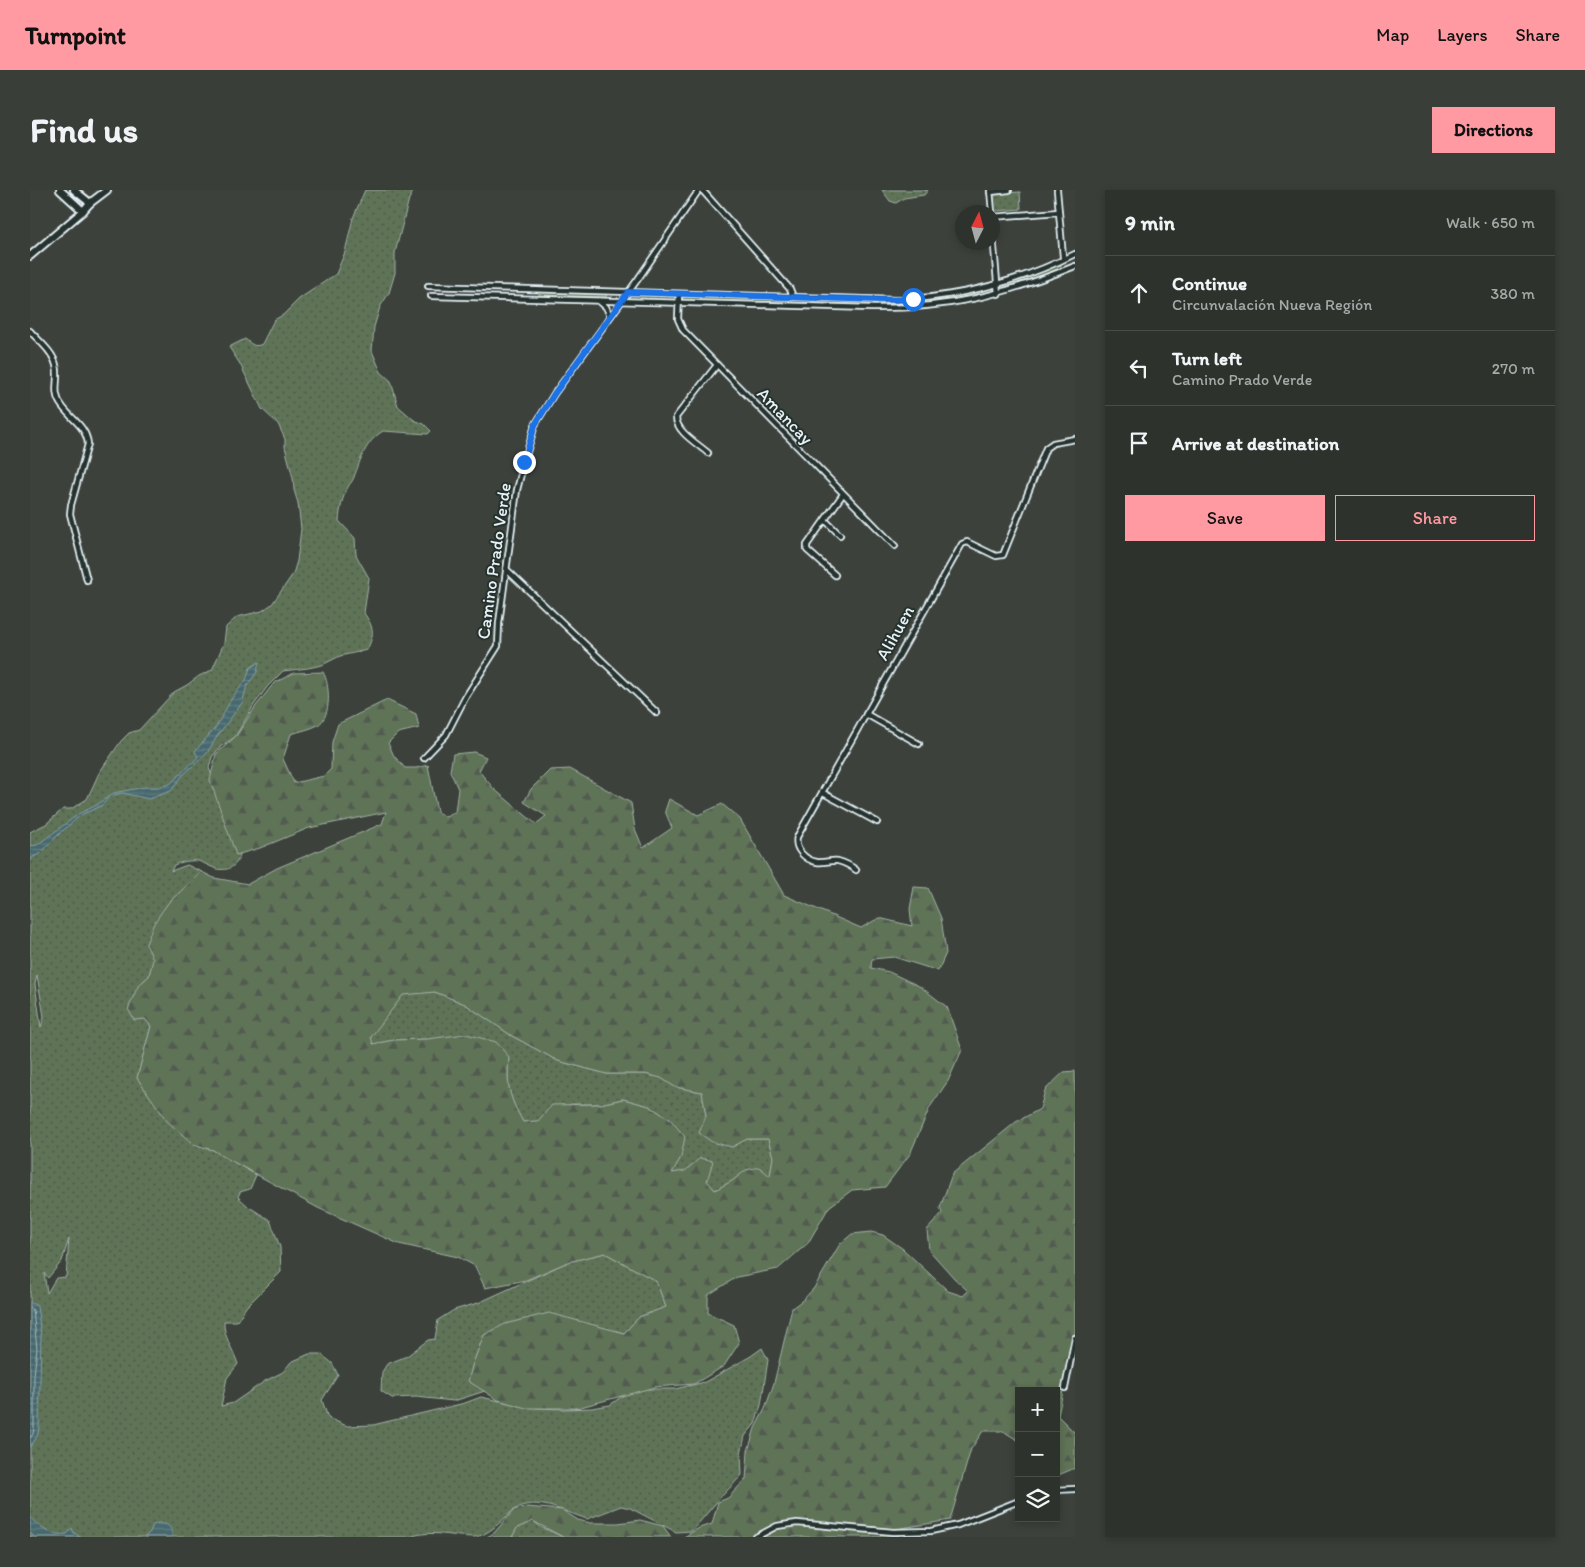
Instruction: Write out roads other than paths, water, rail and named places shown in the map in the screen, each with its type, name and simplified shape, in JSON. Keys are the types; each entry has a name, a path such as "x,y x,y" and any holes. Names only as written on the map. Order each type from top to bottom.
{"main road":[{"path":"60,190 83,211"},
{"path":"74,190 90,203"},
{"path":"30,256 107,190"}],"street":[{"name":"Camino Prado Verde","path":"424,758 446,735 498,646 499,623 517,490 535,425 554,394 701,190"},
{"path":"701,190 790,289 792,297"},
{"path":"991,205 990,191 1009,190"},
{"path":"1057,190 1063,259 1067,269"},
{"path":"1000,216 1059,212"},
{"path":"994,250 998,294"},
{"path":"428,286 880,300 913,299 963,293 997,284 1075,254"},
{"path":"431,296 898,308 944,304 998,294 1075,266"},
{"path":"638,279 638,288 641,293"},
{"path":"535,299 536,290"},
{"name":"Amancay","path":"679,294 678,319 681,328 895,546"},
{"path":"595,300 602,303 610,316"},
{"path":"30,331 53,357 57,370 55,383 58,398 62,407 84,430 87,437 88,444 70,514 87,580"},
{"path":"708,454 683,432 677,425 676,417 717,365"},
{"name":"Alihuen","path":"856,870 840,862 812,860 800,853 797,848 798,837 962,544 967,542 996,556 1004,555 1047,446 1075,439"},
{"path":"835,575 808,550 807,545 843,494"},
{"path":"825,520 840,535"},
{"path":"506,569 657,712"},
{"path":"866,714 919,744"},
{"path":"822,793 877,822"},
{"path":"1065,1388 1075,1338"},
{"path":"1060,1490 1075,1489"},
{"path":"756,1537 777,1526 797,1523 910,1534 950,1527 1015,1502"}],"water":[{"path":"259,662 257,672 247,686 242,703 207,753 183,775 171,791 149,799 122,793 110,796 101,806 81,815 41,853 30,859 30,846 37,845 80,813 95,806 113,793 170,784 198,757 195,751 216,727 232,698 246,680 250,668"},
{"path":"30,1302 37,1306 41,1335 39,1428 37,1437 30,1447"},
{"path":"30,1516 45,1530 56,1534 67,1534 72,1528 74,1533 80,1537 34,1537 30,1532"},
{"path":"158,1523 169,1526 172,1531 172,1537 145,1537 153,1525"}]}
